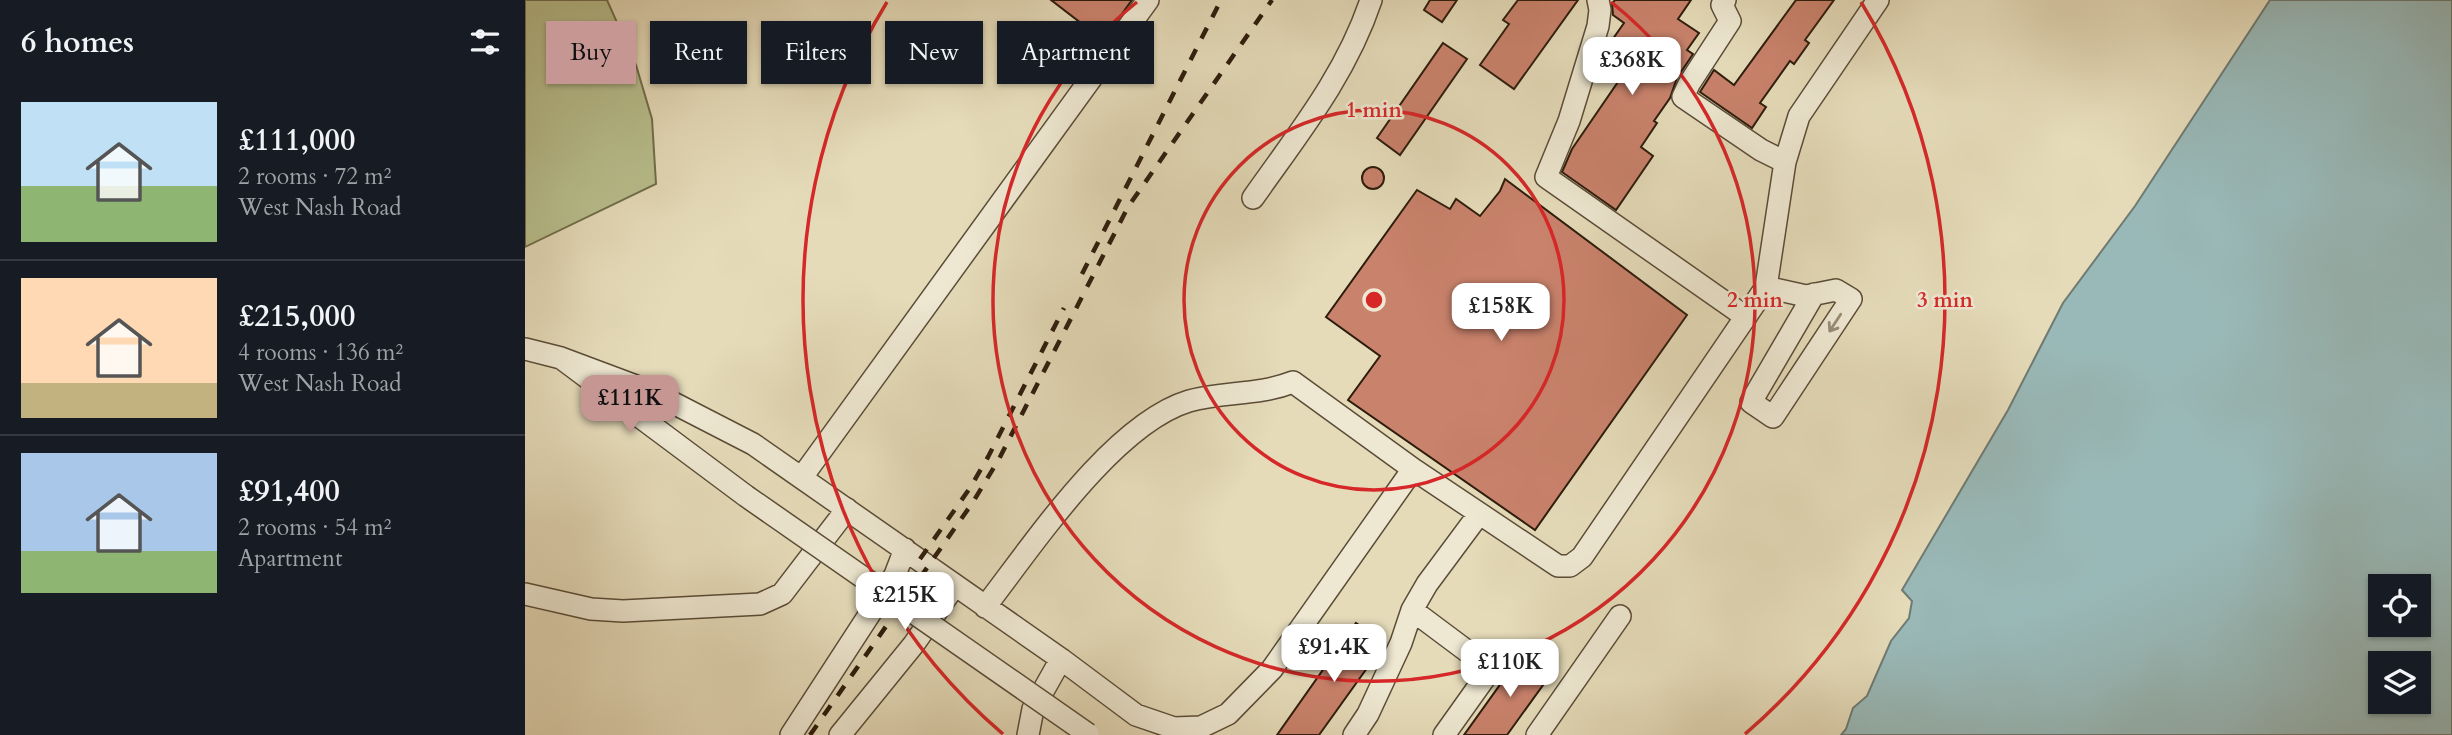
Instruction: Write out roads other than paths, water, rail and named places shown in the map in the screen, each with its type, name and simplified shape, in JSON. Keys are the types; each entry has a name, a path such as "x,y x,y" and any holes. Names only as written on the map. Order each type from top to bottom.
{"street":[{"path":"802,477 1148,0"},
{"path":"1254,198 1348,57 1371,0"},
{"path":"1598,0 1598,26 1569,121 1546,177 1746,317"},
{"path":"1725,0 1722,5 1730,21 1683,97 1761,150 1785,162"},
{"path":"985,607 1065,505 1119,446 1145,423 1189,401 1271,390 1293,382 1413,469 1558,566 1570,566 1582,557 1766,287 1785,162 1799,116 1878,0"},
{"path":"1766,287 1806,296 1814,294 1836,290 1851,299 1773,417 1751,402 1814,294"},
{"path":"525,349 609,374 682,406 753,444 1061,659 1136,715 1174,728 1226,725 1272,669 1413,469"},
{"path":"561,358 747,496 1089,735"},
{"path":"525,594 591,609 623,611 760,604 782,594 847,509"},
{"path":"1354,735 1368,714 1401,643 1412,610 1427,584 1479,513"},
{"path":"791,735 895,575 905,549"},
{"path":"840,735 914,644 955,585"},
{"path":"1412,610 1491,669 1444,735"},
{"path":"1537,735 1620,616"},
{"path":"1028,735 1033,709 1061,659"}],"water":[{"path":"2270,0 2452,0 2452,735 1841,735 1846,729 1853,708 1867,696 1891,641 1909,618 1912,601 1902,590 2008,410 2063,303 2135,206"}],"railway":[{"path":"1082,274 1221,0"},
{"path":"810,735 973,502 999,459 1128,207 1272,0"},
{"path":"920,559 970,488 988,457 1064,308"}]}
